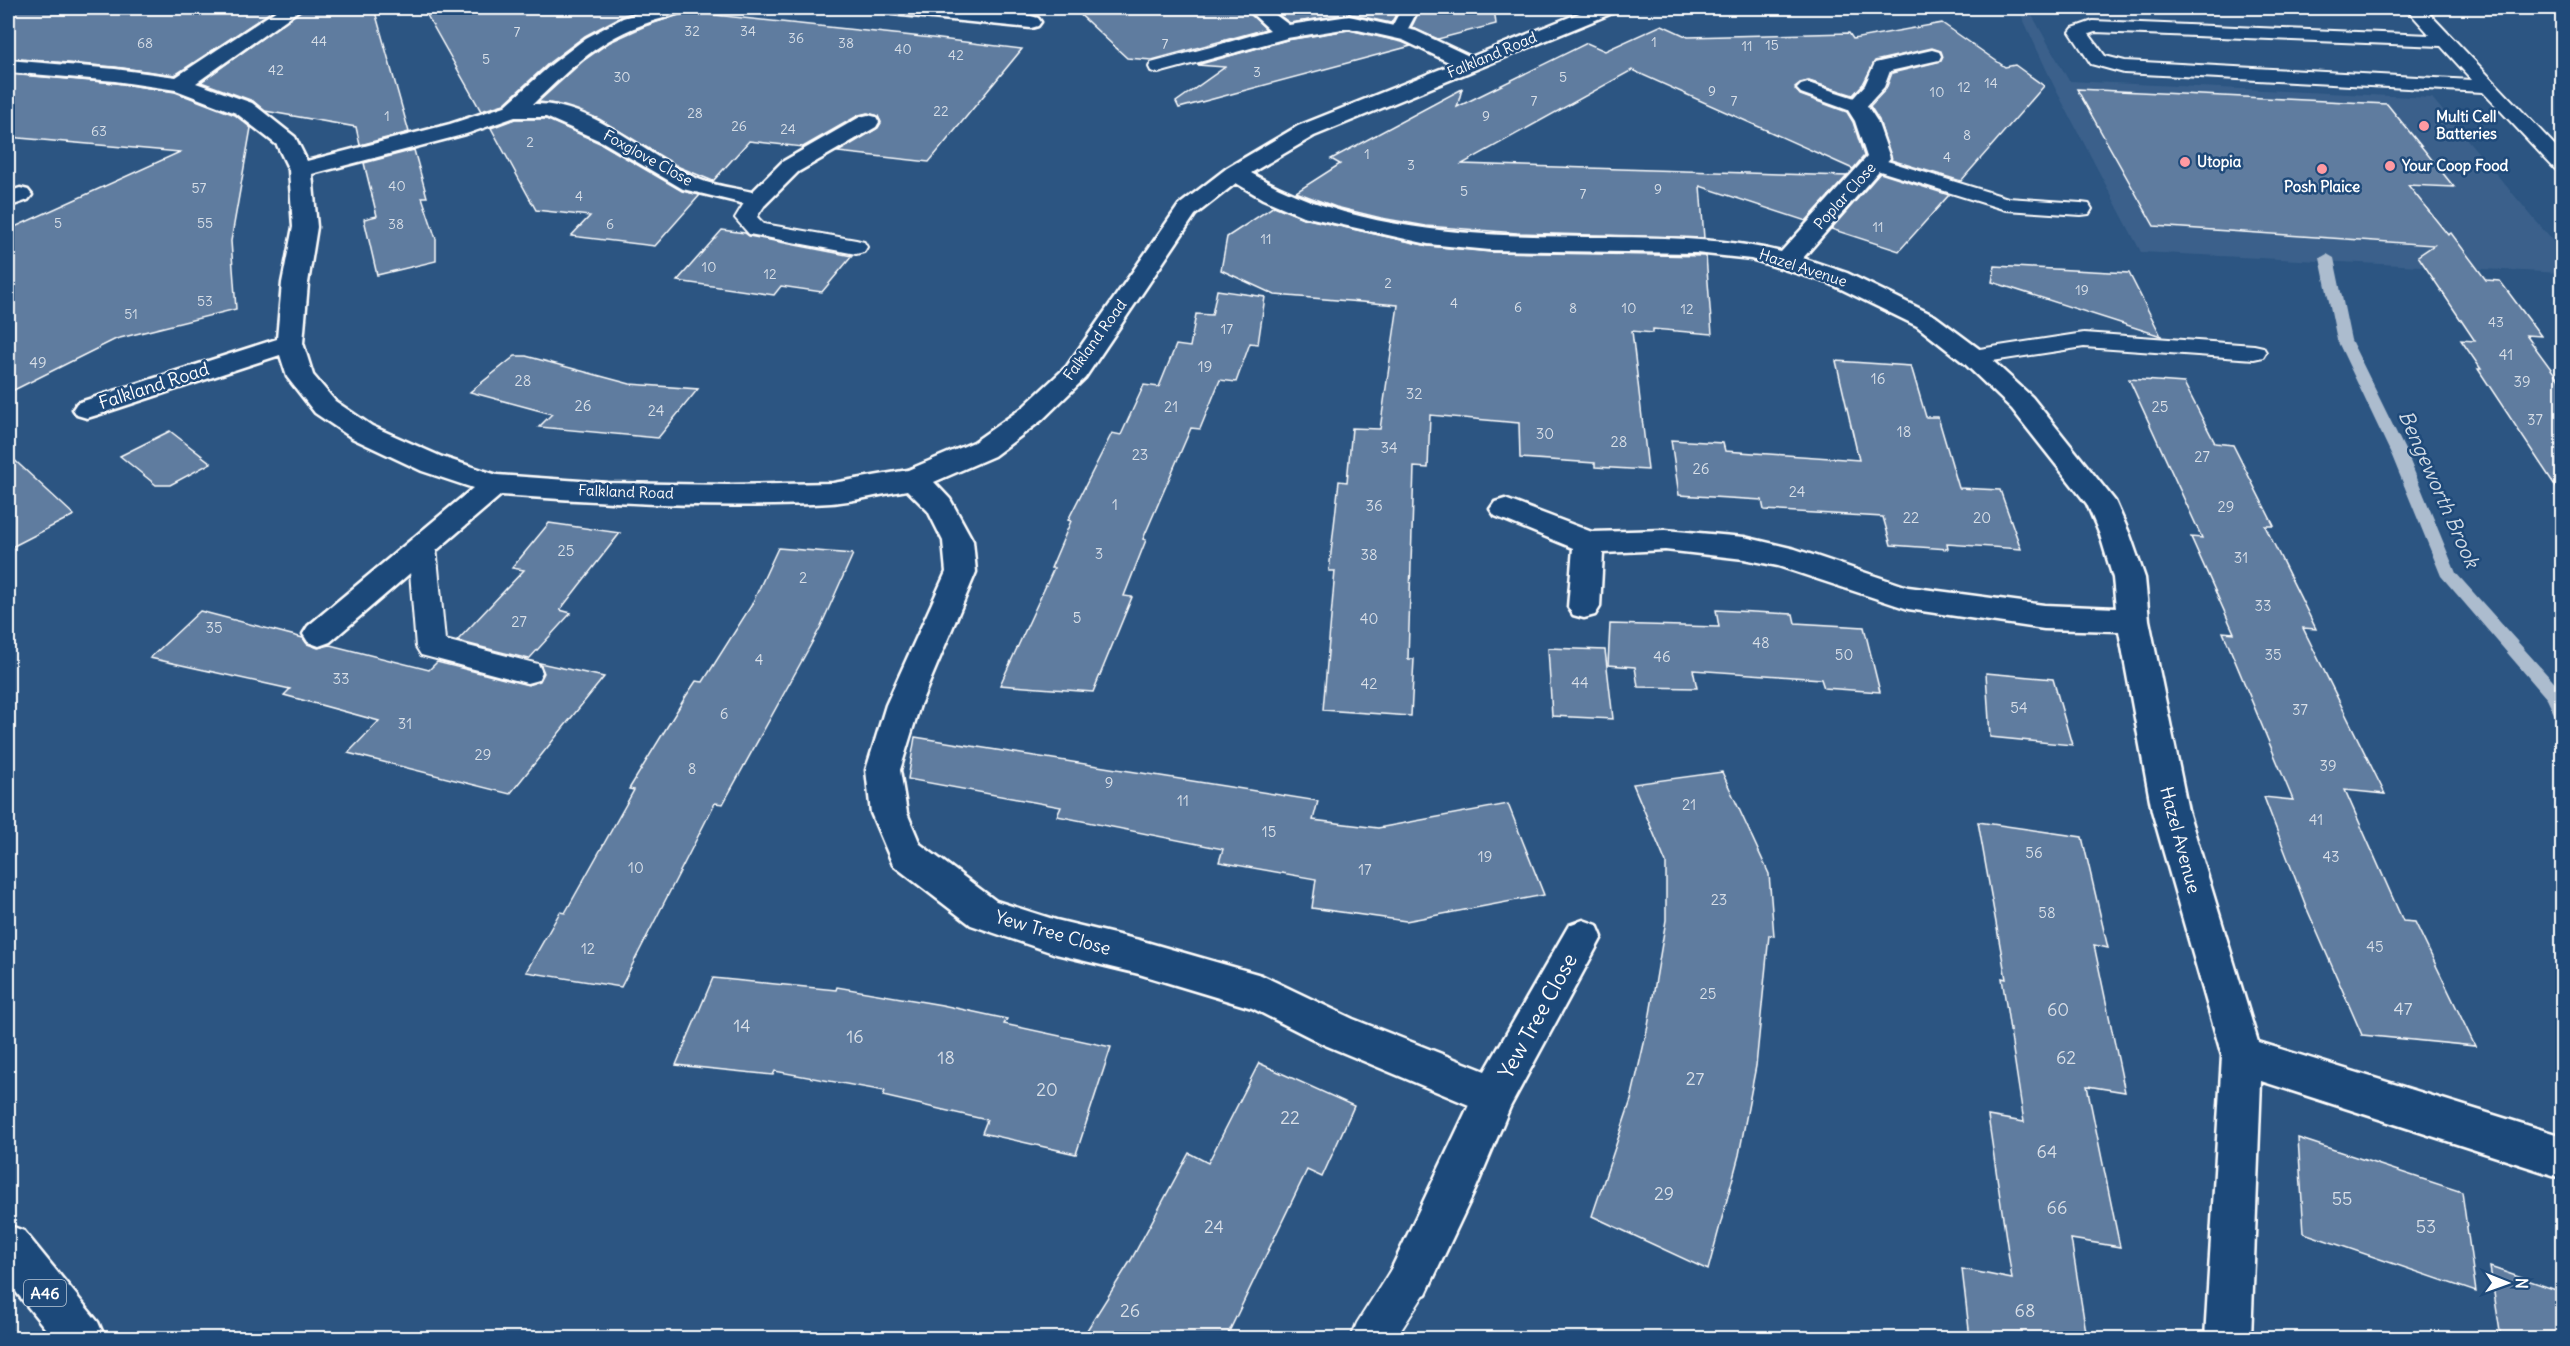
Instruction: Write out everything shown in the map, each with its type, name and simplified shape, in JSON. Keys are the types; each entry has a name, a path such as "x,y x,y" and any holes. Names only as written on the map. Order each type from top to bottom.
{"main road":[{"path":"180,84 292,8"},
{"name":"Foxglove Close","path":"513,111 559,68 593,42 630,22 677,8"},
{"path":"892,8 959,10 1031,22"},
{"path":"1255,8 1286,32"},
{"name":"Falkland Road","path":"8,66 115,75 180,84 243,108 287,142 300,170 305,227 295,283 290,343 300,377 325,407 362,432 432,464 495,485 608,493 728,495 833,493 914,479 984,449 1032,414 1076,372 1187,210 1234,173 1306,131 1472,65 1601,9"},
{"path":"1229,48 1286,32 1349,22 1398,32 1472,65"},
{"path":"1808,89 1856,106"},
{"name":"Poplar Close","path":"1787,261 1879,158 1866,121 1856,106"},
{"name":"Foxglove Close","path":"300,170 458,129 513,111 548,110 576,120 611,137 692,184 757,200"},
{"path":"757,200 790,167 867,122"},
{"name":"Hazel Avenue","path":"1234,173 1271,194 1311,211 1428,237 1490,243 1696,246 1751,252 1787,261 1838,278 1926,321 1973,357 2022,403 2100,501 2129,578 2133,620 2170,811 2242,1056 2228,1338"},
{"name":"Falkland Road","path":"87,408 290,343"},
{"name":"Yew Tree Close","path":"914,479 940,506 949,523 958,541 962,572 903,705 883,770 889,813 906,854 984,913 1056,937 1139,957 1261,993 1339,1032 1494,1095"},
{"path":"319,633 495,485"},
{"path":"1505,509 1589,543 1665,540 1744,548 1784,557 1908,598 2044,617 2133,620"},
{"path":"1584,607 1589,543"},
{"name":"Yew Tree Close","path":"1410,1278 1461,1173 1494,1095 1583,937"},
{"path":"2242,1056 2562,1157"},
{"name":"A46","path":"8,1247 82,1338"}],"lane":[{"path":"1398,32 1410,8"},
{"path":"2415,8 2562,165"},
{"path":"2447,41 2093,26 2079,32 2098,60 2124,67 2491,87"},
{"path":"1158,67 1229,48"},
{"path":"1856,106 1874,87 1882,67 1932,57"},
{"path":"1874,162 2006,204 2081,209"},
{"path":"757,200 746,218 757,230 856,247"},
{"path":"1973,357 2084,340 2254,351"},
{"path":"422,547 431,647 527,672"},
{"path":"1372,1338 1410,1278"}],"shaded area":[{"path":"2018,8 2028,8 2069,81 2432,98 2562,252 2562,273 2141,252 2054,86"}],"building":[{"path":"8,8 277,8 175,75 115,67 8,58"},
{"path":"304,8 374,8 409,132 360,145 356,127 265,111 253,101 201,82"},
{"path":"423,8 650,8 622,16 585,36 550,62 504,104 481,111"},
{"path":"1073,8 1244,8 1266,29 1152,60 1127,58"},
{"path":"1269,8 1400,8 1391,23 1349,14 1290,23"},
{"path":"1421,8 1494,8 1496,24 1438,39 1411,28"},
{"path":"687,12 1022,49 929,162 838,152 878,128 881,123 878,116 867,113 859,115 803,147 749,141 713,181 679,167 599,119 556,104 538,102 583,61 610,42 645,26"},
{"path":"1942,23 2005,67 2015,65 2044,86 1961,181 1891,160 1879,120 1870,106 1886,89 1892,73 1941,61 1943,57 1941,51 1932,48 1875,61 1863,84 1853,95 1809,81 1795,87 1800,95 1847,112 1853,122 1864,156 1853,169 1632,70 1462,164 1847,176 1806,221 1700,186 1704,238 1517,233 1426,226 1336,207 1296,192 1340,164 1331,159 1462,89 1457,107 1587,43 1605,51 1662,25 1688,37 1849,33 1853,39"},
{"path":"1349,30 1411,46 1179,108 1176,102 1225,67 1197,65 1287,40"},
{"path":"8,74 115,83 175,92 235,115 251,128 231,241 236,309 116,339 8,393 8,230 180,152 8,137"},
{"path":"2077,89 2387,104 2454,187 2408,185 2448,235 2451,233 2486,280 2500,281 2541,336 2526,335 2562,384 2562,496 2478,369 2481,369 2461,340 2475,341 2418,256 2434,245 2154,226"},
{"path":"515,119 546,119 602,144 682,191 700,195 655,246 571,236 590,216 536,210 491,128"},
{"path":"414,150 427,197 422,197 436,239 436,261 377,275 364,219 377,216 364,163"},
{"path":"1880,173 1949,195 1899,251 1831,229"},
{"path":"1274,206 1303,218 1428,246 1490,252 1706,256 1712,334 1653,329 1653,333 1632,331 1648,470 1595,467 1595,463 1520,458 1519,423 1430,415 1428,468 1414,467 1408,659 1414,659 1411,716 1323,710 1335,571 1329,571 1339,481 1347,482 1352,428 1380,429 1398,305 1275,295 1221,270 1227,237"},
{"path":"722,230 852,256 822,292 781,286 774,295 677,281"},
{"path":"1995,266 2129,273 2161,336 1992,282"},
{"path":"1217,290 1265,297 1258,344 1250,343 1236,382 1220,380 1200,429 1191,428 1143,539 1146,540 1124,596 1132,597 1093,692 1000,685 1054,568 1051,568 1071,521 1068,520 1112,433 1121,435 1144,385 1159,387 1176,345 1190,347 1196,314 1212,315"},
{"path":"515,356 526,356 630,384 698,389 658,438 539,427 552,414 470,392"},
{"path":"1836,361 1911,366 1926,417 1938,417 1959,488 2000,490 2021,549 1947,544 1948,549 1891,545 1883,517 1764,510 1762,500 1679,495 1671,440 1723,443 1725,451 1859,460"},
{"path":"2129,379 2184,383 2215,443 2233,445 2274,526 2265,526 2316,629 2303,628 2385,794 2345,790 2403,921 2415,922 2475,1046 2362,1035 2307,909 2264,797 2293,800 2223,632 2234,633 2191,537 2202,538"},
{"path":"170,431 211,463 170,485 156,485 120,456"},
{"path":"8,454 74,515 8,549"},
{"path":"549,523 620,533 560,610 571,613 529,659 457,641 524,570 512,568"},
{"path":"778,548 853,554 820,628 723,804 715,803 621,987 526,972 560,912 565,913 634,790 629,789 686,696 696,681 703,682 751,606"},
{"path":"1716,610 1793,614 1795,623 1864,627 1880,692 1824,688 1821,679 1693,670 1697,688 1638,687 1635,667 1608,665 1610,624 1719,627"},
{"path":"200,611 303,638 307,644 318,648 330,645 429,670 437,662 528,685 540,681 544,673 540,663 604,677 510,794 348,753 379,721 284,695 290,689 150,658"},
{"path":"1548,648 1605,650 1613,719 1552,716"},
{"path":"1986,673 2053,679 2072,745 1990,737"},
{"path":"915,737 1318,801 1313,820 1378,828 1508,804 1544,895 1406,921 1312,908 1316,879 1219,862 1223,849 1057,816 1061,807 908,779"},
{"path":"1722,772 1769,874 1774,936 1769,935 1756,1066 1739,1155 1708,1270 1592,1216 1631,1100 1648,1026 1666,920 1666,863 1633,784"},
{"path":"1978,822 2082,837 2108,948 2094,945 2125,1092 2087,1086 2120,1247 2071,1239 2087,1338 1970,1338 1962,1269 2012,1279 1988,1116 2024,1122 2002,978 2006,979"},
{"path":"713,978 836,990 837,987 942,1005 1007,1019 1004,1024 1111,1047 1076,1154 982,1133 987,1120 883,1096 885,1091 775,1071 773,1075 676,1065"},
{"path":"1259,1063 1354,1106 1322,1177 1307,1170 1226,1338 1082,1338 1131,1260 1189,1153 1208,1163"},
{"path":"2298,1138 2462,1192 2476,1292 2304,1233"},
{"path":"2490,1267 2562,1292 2562,1338 2501,1338"}],"waterway":[{"name":"Bengeworth Brook","path":"2327,258 2344,340 2400,456 2449,576 2555,695 2562,711"}],"place":[{"name":"Multi Cell Batteries","path":"2424,126"},
{"name":"Utopia","path":"2185,162"},
{"name":"Your Coop Food","path":"2390,166"},
{"name":"Posh Plaice","path":"2322,169"}]}
